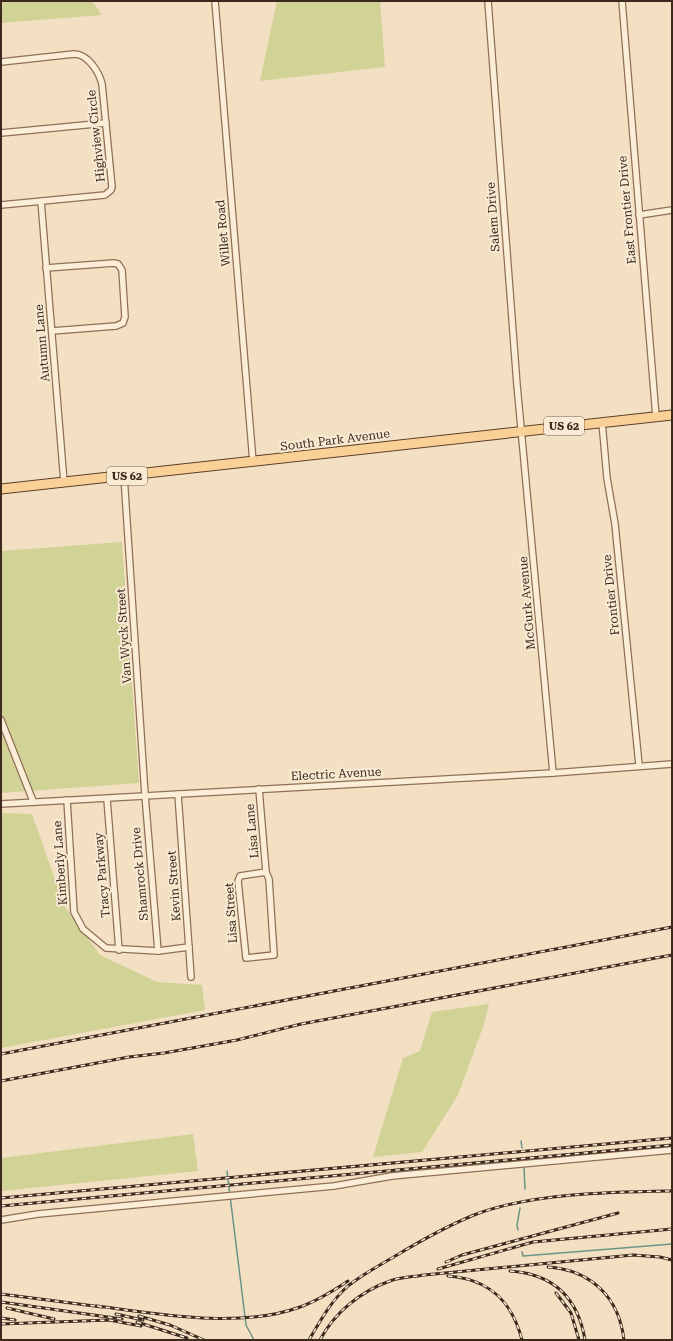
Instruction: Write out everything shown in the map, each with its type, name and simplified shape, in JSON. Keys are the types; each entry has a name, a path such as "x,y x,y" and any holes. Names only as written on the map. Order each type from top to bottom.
{"main road":[{"name":"South Park Avenue","path":"1,489 672,415"}],"street":[{"name":"Willet Road","path":"215,1 253,462"},
{"name":"Salem Drive","path":"488,1 522,431"},
{"name":"East Frontier Drive","path":"622,1 656,416"},
{"name":"Highview Circle","path":"1,62 74,54 82,55 89,61 100,78 112,187 111,190 105,195 1,205"},
{"path":"1,133 106,123"},
{"name":"Autumn Lane","path":"41,201 64,482"},
{"path":"639,215 672,210"},
{"path":"46,268 114,262 118,264 122,270 125,317 122,323 116,326 52,331"},
{"name":"Frontier Drive","path":"602,422 607,478 616,524 639,765"},
{"name":"McGurk Avenue","path":"522,431 552,773"},
{"name":"Van Wyck Street","path":"124,476 145,795"},
{"path":"1,720 33,802"},
{"name":"Electric Avenue","path":"1,804 552,773 639,765 672,764"},
{"name":"Lisa Lane","path":"259,789 266,872"},
{"name":"Kevin Street","path":"178,794 191,977"},
{"name":"Shamrock Drive","path":"145,795 158,951"},
{"name":"Tracy Parkway","path":"107,799 119,950"},
{"name":"Kimberly Lane","path":"67,800 74,912 82,929 106,948 119,950 158,951 189,947"},
{"name":"Lisa Street","path":"266,872 269,879 274,955 246,958 238,881 240,876 246,873 266,872"},
{"path":"1,1220 38,1214 334,1186 392,1176 672,1150"}],"green space":[{"path":"1,1 92,1 102,15 1,23"},
{"path":"277,1 380,1 385,67 260,81"},
{"path":"122,542 139,783 1,793 1,551"},
{"path":"1,813 32,814 64,905 100,955 157,982 202,985 205,1010 1,1048"},
{"path":"489,1004 484,1024 458,1095 422,1152 373,1157 403,1058 420,1051 432,1012"},
{"path":"193,1134 198,1171 1,1191 1,1158"}],"waterway":[{"path":"521,1141 522,1148"},
{"path":"524,1168 525,1189"},
{"path":"227,1171 246,1325 254,1340"},
{"path":"518,1230 517,1225 520,1208"},
{"path":"522,1252 523,1256 672,1244"}],"railway":[{"path":"1,1054 672,927"},
{"path":"1,1081 129,1057 164,1053 237,1040 301,1024 672,955"},
{"path":"1,1198 672,1138"},
{"path":"1,1206 672,1145"},
{"path":"309,1340 331,1305 348,1286 425,1239 474,1215 520,1202 546,1198 598,1193 672,1191"},
{"path":"446,1262 462,1255 618,1213"},
{"path":"438,1269 533,1242 672,1229"},
{"path":"320,1340 333,1321 349,1304 379,1285 398,1279 424,1275 633,1255 660,1257 672,1260"},
{"path":"548,1267 563,1269 577,1274 590,1280 600,1288 616,1311 624,1340"},
{"path":"510,1271 526,1273 539,1277 551,1283 561,1291 577,1312 582,1325 585,1340"},
{"path":"448,1276 463,1278 475,1282 487,1287 497,1294 512,1314 518,1326 522,1340"},
{"path":"97,1306 146,1313 199,1318 252,1317 277,1314 300,1307 325,1296 348,1281"},
{"path":"556,1293 571,1313 579,1340"},
{"path":"1,1294 102,1307"},
{"path":"1,1302 122,1319"},
{"path":"7,1308 54,1319"},
{"path":"116,1314 143,1320"},
{"path":"139,1316 170,1325 204,1340"},
{"path":"1,1318 15,1320"},
{"path":"1,1324 109,1320 141,1326"},
{"path":"137,1322 187,1338"}]}
